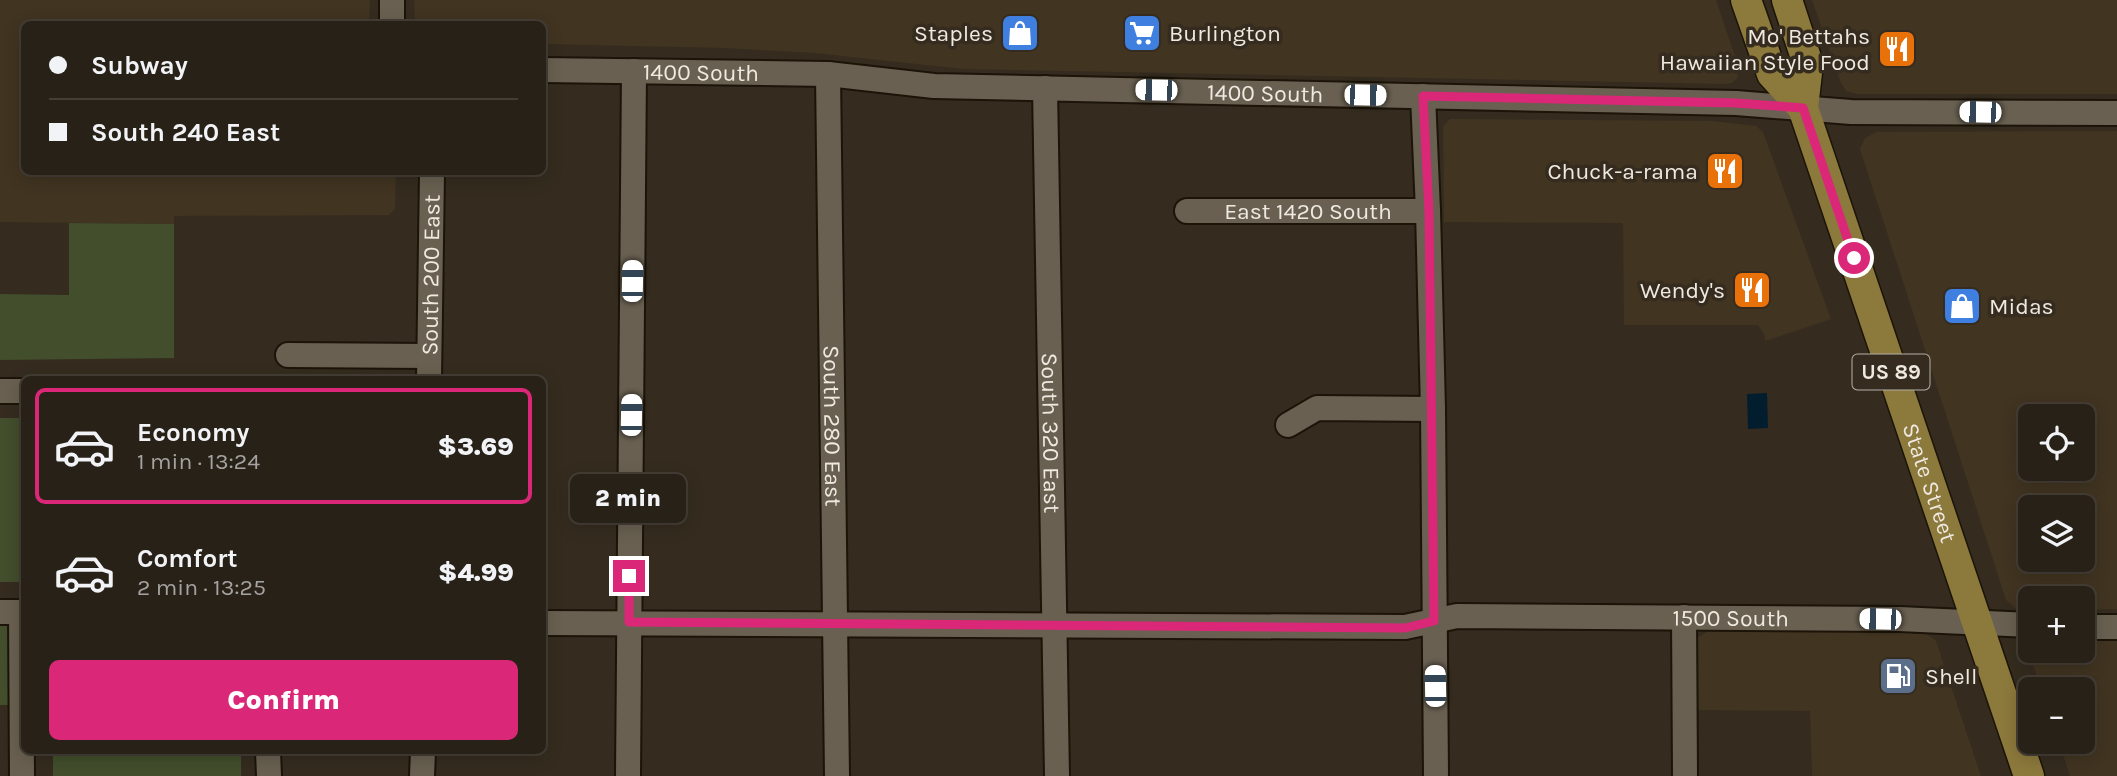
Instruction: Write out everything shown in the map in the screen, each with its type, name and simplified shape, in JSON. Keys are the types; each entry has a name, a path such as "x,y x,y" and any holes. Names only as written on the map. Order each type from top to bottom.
{"main road":[{"name":"State Street","path":"1746,0 1772,74 1803,108 2029,776"},
{"name":"State Street","path":"1787,0 1808,64 1803,108"}],"street":[{"path":"392,0 392,21"},
{"name":"1400 South","path":"546,70 828,74 934,86 1736,103 1851,112 2117,113"},
{"path":"628,776 634,71"},
{"name":"South 280 East","path":"828,74 837,776"},
{"name":"South 320 East","path":"1045,88 1057,776"},
{"path":"1423,96 1429,211 1433,409 1436,776"},
{"name":"South 200 East","path":"429,368 432,175"},
{"name":"East 1420 South","path":"1187,211 1429,211"},
{"path":"288,355 429,368"},
{"path":"0,391 21,391"},
{"path":"1288,425 1317,408 1433,409"},
{"path":"10,612 22,776"},
{"name":"1500 South","path":"546,623 1405,628 1457,616 1899,619 2018,624"},
{"path":"1684,617 1685,776"},
{"path":"2095,627 2117,627"},
{"path":"268,754 269,776"},
{"path":"422,776 423,754"}],"shaded area":[{"path":"0,0 370,0 369,21 21,21 21,175 396,175 395,209 389,215 174,216 174,224 0,222"},
{"path":"414,0 1716,0 1737,62 1738,77 1732,83 1723,84 963,69 815,53 546,44 546,21 415,21"},
{"path":"1812,0 2117,0 2117,94 1857,94 1846,91"},
{"path":"1450,119 1712,121 1756,126 1763,132 1831,319 1765,341 1758,325 1624,325 1622,223 1444,222 1443,126"},
{"path":"2117,131 2117,609 2095,610 2095,586 2018,586 2018,610 2006,600 1860,149 1865,138 1877,132"},
{"path":"1710,630 1926,633 1936,641 1981,776 1812,776 1810,711 1698,710 1697,638"},
{"path":"2095,638 2117,638 2117,776 2070,776 2063,754 2095,754 2095,677 2037,677 2032,663 2095,663"}],"green space":[{"path":"69,223 174,224 174,358 0,360 0,294 69,295"},
{"path":"0,418 21,418 21,604 20,582 0,582"},
{"path":"0,624 10,624 12,705 0,705"},
{"path":"53,754 241,754 241,776 53,776"}],"water":[{"path":"1767,393 1768,428 1748,429 1747,394"}],"place":[{"name":"Staples","path":"1020,33"},
{"name":"Burlington","path":"1142,33"},
{"name":"Mo' Bettahs Hawaiian Style Food","path":"1897,49"},
{"name":"Chuck-a-rama","path":"1725,171"},
{"name":"Wendy's","path":"1752,290"},
{"name":"Midas","path":"1962,306"},
{"name":"Shell","path":"1898,676"}],"route":[{"path":"629,576 629,622 1405,628 1434,621 1429,211 1423,96 1736,103 1803,108 1854,258"}]}
